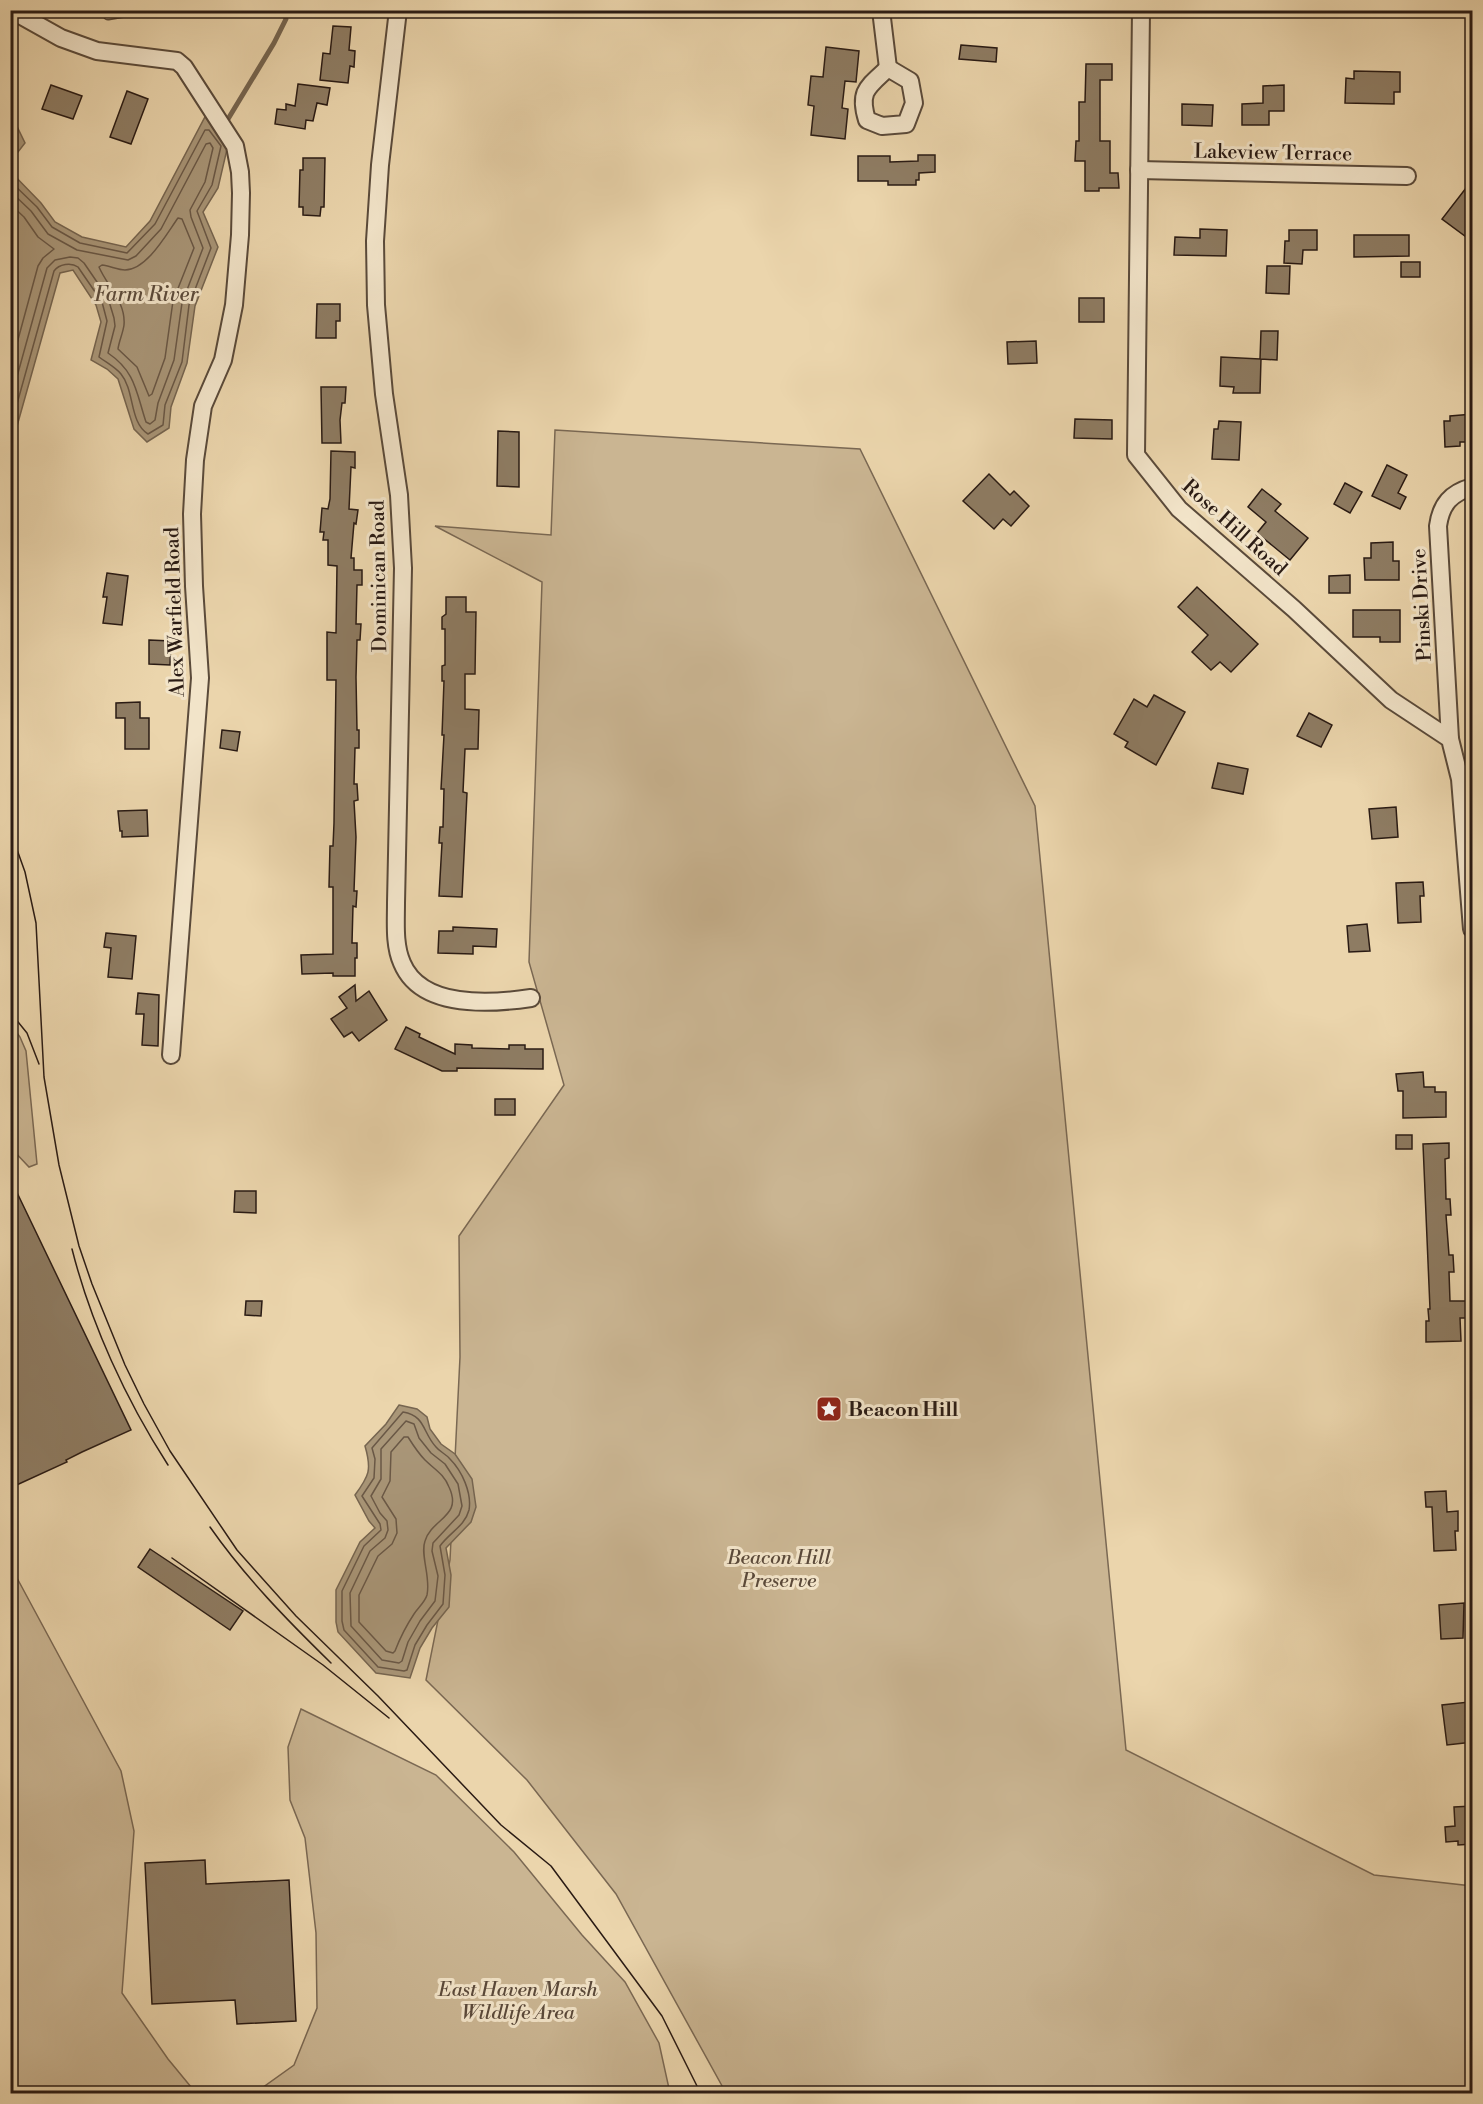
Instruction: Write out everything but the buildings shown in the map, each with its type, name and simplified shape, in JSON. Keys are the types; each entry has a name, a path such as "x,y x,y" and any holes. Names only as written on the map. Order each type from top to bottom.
{"street":[{"name":"Alex Warfield Road","path":"11,10 61,38 97,51 177,61 184,67 235,146 240,172 240,235 234,305 223,360 203,406 195,460 192,514 195,625 200,678 171,1055"},
{"name":"Dominican Road","path":"398,10 381,148 375,241 377,316 384,394 399,495 403,568 396,892 398,949 406,970 421,985 434,993 450,998 480,1002 507,1002 531,998"},
{"path":"881,10 888,68"},
{"name":"Rose Hill Road","path":"1141,10 1136,455 1179,509 1294,609 1391,700 1450,739"},
{"name":"Lakeview Terrace","path":"1139,170 1407,176"},
{"name":"Pinski Drive","path":"1450,739 1438,526 1444,505 1450,497 1473,487"},
{"path":"1450,739 1460,779 1473,929"}],"lane":[{"path":"108,15 137,10"}],"green space":[{"name":"Beacon Hill Preserve","path":"555,430 860,449 1035,806 1126,1750 1374,1875 1472,1886 1472,2093 726,2093 616,1894 527,1780 426,1680 450,1560 460,1357 459,1236 564,1085 529,962 542,582 435,526 551,535"},
{"path":"10,1023 26,1051 37,1164 29,1167 11,1148"},
{"path":"10,1565 121,1771 134,1831 122,1993 168,2059 196,2093 11,2093"},
{"name":"East Haven Marsh Wildlife Area","path":"301,1709 436,1775 514,1852 582,1935 625,1982 659,2043 670,2093 430,2094 429,2090 429,2094 255,2093 294,2065 317,2008 316,1933 305,1838 290,1800 288,1747"}],"water":[{"path":"10,112 25,143 11,161 10,161"},
{"name":"Farm River","path":"206,115 228,145 218,188 203,212 218,247 195,306 187,363 171,407 169,428 147,442 134,429 118,379 107,369 91,360 101,322 96,305 73,270 60,273 10,451 11,172 41,203 55,222 82,237 126,247 150,221"},
{"path":"399,1405 417,1409 427,1417 430,1429 441,1444 455,1454 472,1479 476,1507 471,1522 446,1548 451,1575 449,1607 420,1648 410,1678 376,1673 338,1632 336,1622 336,1590 360,1542 375,1528 355,1495 368,1472 365,1446 386,1424"}],"waterway":[{"name":"Farm River","path":"225,124 274,43 286,19 284,10"}],"tram line":[{"path":"10,830 25,872 36,923 44,1077 59,1165 79,1246 92,1284 125,1365 144,1404 170,1451 237,1550 296,1616 378,1696 501,1825 551,1866 662,2016 701,2094"},
{"path":"10,1012 27,1033 39,1064"},
{"path":"72,1249 89,1305 111,1361 168,1465"},
{"path":"210,1527 267,1598 331,1663"},
{"path":"172,1558 323,1665 389,1718"}],"place":[{"name":"Beacon Hill","path":"829,1409"}]}
